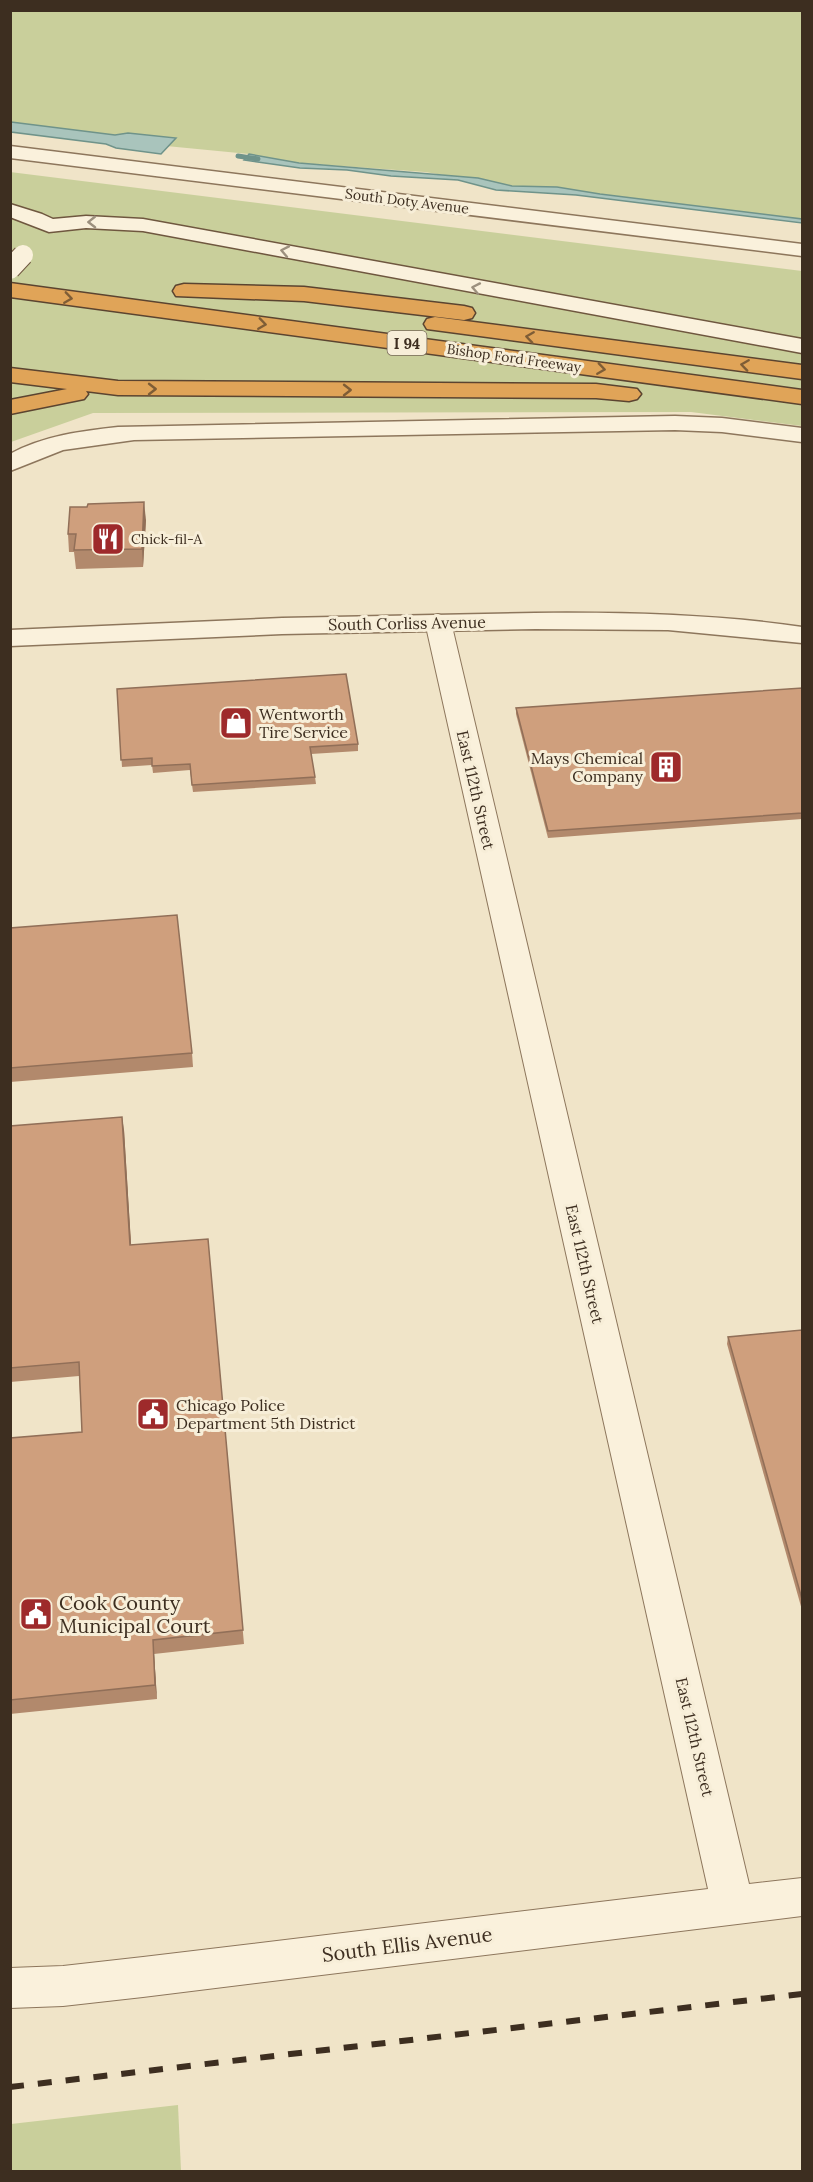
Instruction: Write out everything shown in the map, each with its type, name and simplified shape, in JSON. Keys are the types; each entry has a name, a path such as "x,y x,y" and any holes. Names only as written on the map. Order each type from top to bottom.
{"highway":[{"name":"Bishop Ford Freeway","path":"161,288 802,372"},
{"name":"Bishop Ford Freeway","path":"10,290 802,397"},
{"path":"184,291 304,294 802,352"},
{"path":"10,375 118,388 596,391 802,414"},
{"path":"10,407 62,396 118,388"}],"street":[{"name":"South Doty Avenue","path":"10,152 802,250"},
{"path":"10,210 35,218 49,226 86,222 143,225 802,346"},
{"path":"19,265 49,226"},
{"path":"10,464 44,448 70,440 134,433 675,423 722,425 802,435"},
{"name":"South Corliss Avenue","path":"10,638 376,622 636,620 733,626 802,635"},
{"name":"East 112th Street","path":"438,622 733,1905"},
{"name":"South Ellis Avenue","path":"10,1988 63,1986 143,1977 802,1898"}],"green space":[{"path":"10,11 802,11 802,219 557,187 512,186 425,172 299,163 249,154 11,131"},
{"path":"10,172 802,271 802,426 691,412 93,413 11,442"},
{"path":"178,2105 181,2171 11,2171 11,2124"}],"water":[{"path":"11,122 115,135 128,133 176,138 161,154 116,148 106,144 11,132"},
{"path":"249,154 299,163 478,178 512,186 557,187 802,219 802,223 576,195 496,190 458,180 300,168 244,160"}],"building":[{"path":"144,502 142,549 74,550 76,534 68,534 70,507"},
{"name":"Wentworth Tire Service","path":"346,674 358,744 310,747 315,777 192,785 190,764 152,766 152,758 121,760 117,689"},
{"name":"Mays Chemical Company","path":"802,688 802,813 548,831 516,708"},
{"path":"177,915 192,1053 10,1068 10,928"},
{"name":"Chicago Police Department 5th District","path":"122,1117 130,1245 208,1239 243,1630 153,1640 155,1685 10,1700 10,1438 82,1432 79,1362 10,1368 10,1126"},
{"path":"802,1330 802,1599 728,1337"}],"waterway":[{"path":"238,156 258,159"}],"railway":[{"path":"10,2087 802,1994"}],"place":[{"name":"Chick-fil-A","path":"108,539"},
{"name":"Wentworth Tire Service","path":"236,723"},
{"name":"Mays Chemical Company","path":"666,767"},
{"name":"Chicago Police Department 5th District","path":"153,1414"},
{"name":"Cook County Municipal Court","path":"36,1614"}]}
